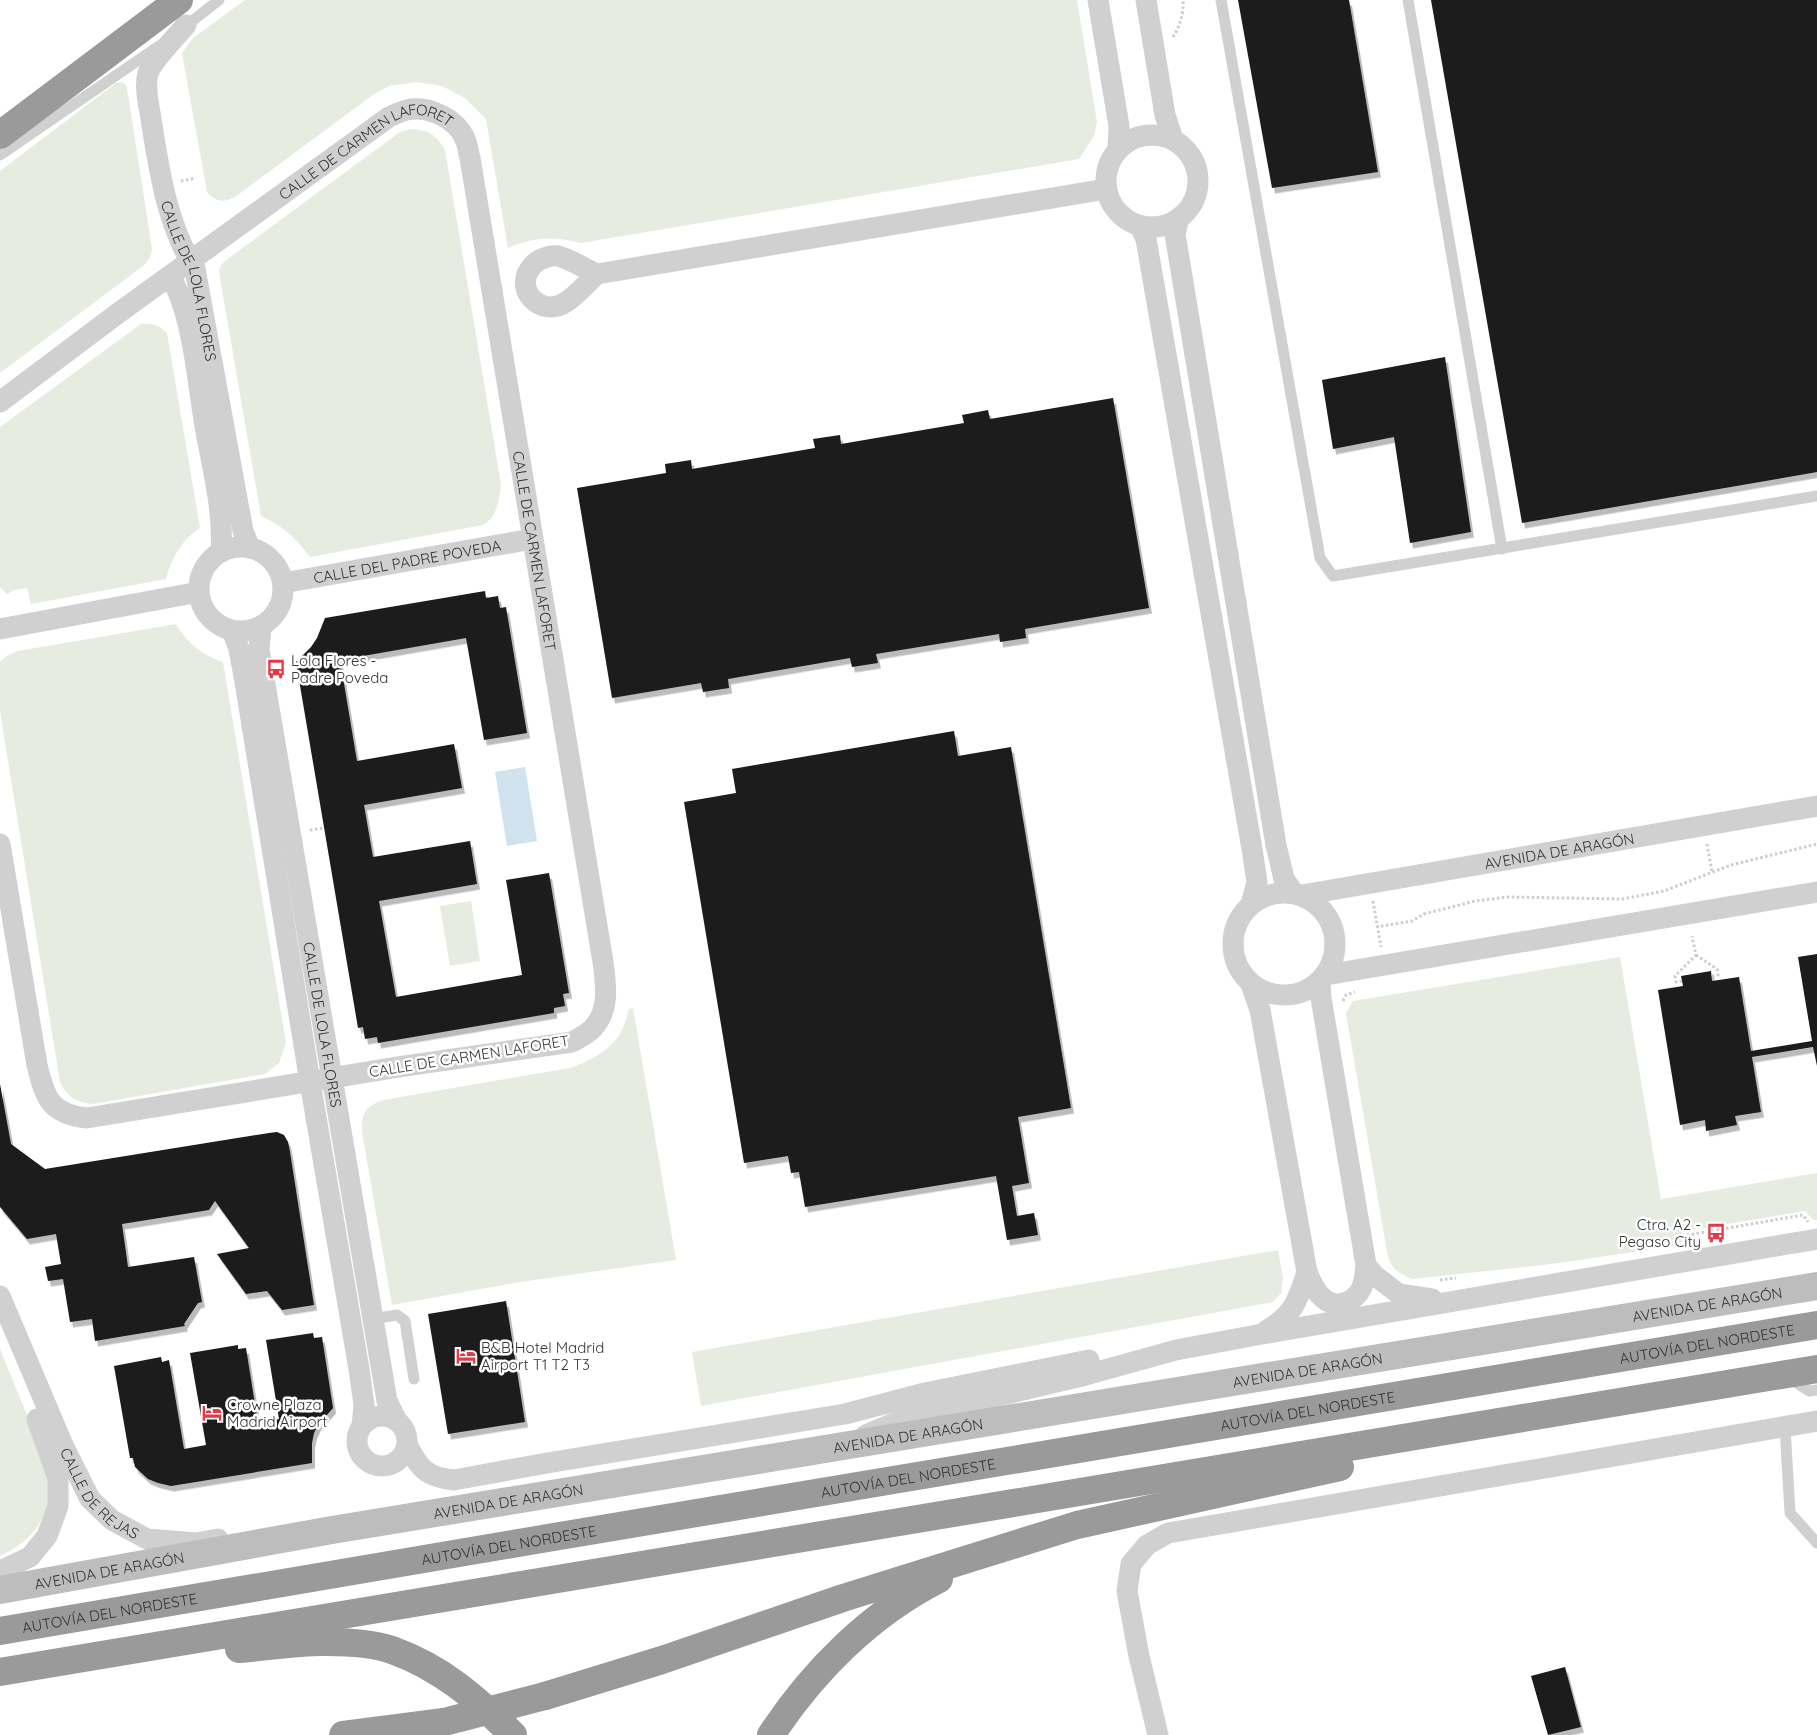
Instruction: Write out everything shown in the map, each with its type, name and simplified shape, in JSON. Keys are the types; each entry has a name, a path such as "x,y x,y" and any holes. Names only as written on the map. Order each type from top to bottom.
{"highway":[{"path":"0,135 183,13"},
{"name":"AUTOVÍA DEL NORDESTE","path":"0,1631 1817,1325"},
{"path":"9,1671 1817,1369"},
{"path":"342,1735 444,1722 545,1696 662,1660 843,1598 1077,1525 1663,1395"},
{"path":"771,1735 823,1667 882,1614 937,1580 1077,1525"},
{"path":"9,1671 325,1642 363,1644 391,1650 446,1676 482,1704 513,1735"}],"street":[{"path":"1098,0 1119,126 1118,149"},
{"path":"1146,0 1165,115 1174,139"},
{"name":"CALLE DE LOLA FLORES","path":"183,13 160,56 148,73 147,91 162,184 186,255 195,269 243,531 250,548"},
{"name":"CALLE DE CARMEN LAFORET","path":"0,402 389,117 407,110 423,109 455,124 466,139 470,158 605,978 604,1012 592,1029 572,1042 331,1078 87,1118 71,1116 52,1104 43,1090 37,1065 0,844"},
{"path":"1159,134 1174,139 1186,149 1194,162 1198,177 1197,193 1190,207 1179,218 1160,226 1140,226 1118,212 1110,202 1106,189 1105,175 1110,161 1118,149 1130,140 1144,135 1159,134"},
{"path":"597,274 1106,189"},
{"path":"1179,218 1175,234 1276,845 1284,879 1298,894 1316,903 1327,914 1334,929 1336,945 1333,960 1323,978 1320,998 1366,1265 1363,1285 1356,1297 1343,1304 1333,1304 1323,1299 1306,1272 1260,1010 1251,984 1241,972 1234,958 1232,944 1234,929 1241,915 1251,904 1264,896 1278,892 1298,894"},
{"path":"1140,226 1146,239 1257,882 1251,904"},
{"name":"CALLE DE LOLA FLORES","path":"170,276 178,288 186,314 221,521 221,552"},
{"name":"CALLE DEL PADRE POVEDA","path":"283,583 532,539"},
{"path":"240,547 250,548 272,560 279,571 283,583 282,598 276,612 261,626 252,629 232,630 222,626 210,616 202,603 200,580 204,569 221,552 240,547"},
{"path":"0,629 200,592"},
{"name":"CALLE DE LOLA FLORES","path":"261,626 259,649 331,1078 387,1401 397,1421"},
{"name":"CALLE DE LOLA FLORES","path":"232,630 239,649 245,682 359,1369 364,1405 362,1426"},
{"name":"AVENIDA DE ARAGÓN","path":"1298,894 1817,806"},
{"path":"1251,984 1267,993 1286,995 1304,992 1323,978 1817,892"},
{"path":"844,1445 906,1418 1176,1350 1455,1302 1814,1233"},
{"path":"1366,1265 1374,1275 1398,1294 1455,1302"},
{"path":"1262,1334 1282,1321 1298,1300 1306,1272"},
{"name":"AVENIDA DE ARAGÓN","path":"0,1590 332,1530 1817,1286"},
{"name":"CALLE DE REJAS","path":"0,1296 63,1445 90,1499 112,1520 147,1539 196,1542 284,1527 332,1530"},
{"name":"CALLE DE REJAS","path":"0,1324 49,1450 58,1479 58,1506 47,1536 30,1557 0,1572"},
{"name":"AVENIDA DE ARAGÓN","path":"407,1445 421,1468 429,1475 454,1480 845,1414 925,1393 1083,1361 1176,1350"},
{"path":"379,1417 388,1417 397,1421 404,1430 407,1440 404,1452 394,1463 380,1466 365,1461 358,1447 359,1432 362,1426 370,1420 379,1417"},
{"path":"1158,1735 1139,1656 1127,1591 1131,1564 1147,1545 1168,1533 1817,1421"}],"lane":[{"path":"0,155 160,45 183,13 219,0"},
{"path":"1221,0 1320,558 1333,576 1817,496"},
{"path":"1408,0 1502,549"},
{"path":"373,1318 397,1314 405,1321 414,1379"},
{"path":"1783,1374 1809,1391 1817,1390"},
{"path":"1785,1427 1790,1514 1817,1543"}],"path":[{"path":"1170,40 1179,28 1184,8 1183,0"},
{"path":"308,831 324,828"},
{"path":"1706,838 1712,872"},
{"path":"1376,927 1412,921 1424,914 1475,901 1508,897 1622,899 1664,891 1731,865 1817,844"},
{"path":"1373,896 1376,927 1382,953"},
{"path":"1683,937 1701,934"},
{"path":"1692,936 1696,955 1717,969 1718,975 1712,976"},
{"path":"1682,981 1676,982 1675,976 1696,955"},
{"path":"1341,1005 1346,996 1358,991"},
{"path":"1683,1248 1688,1235 1803,1216 1814,1233"},
{"path":"1437,1280 1456,1278"}],"shaded area":[{"path":"245,0 1077,0 1097,122 1094,136 1079,159 581,243 562,239 544,239 508,248 486,119 465,98 442,86 417,82 389,86 374,94 235,197 227,200 217,200 210,195 207,192 182,53 193,38"},
{"path":"122,82 126,85 128,94 152,249 150,258 143,266 0,373 0,171 116,83"},
{"path":"410,129 422,130 431,134 439,140 445,150 501,485 498,503 491,518 483,525 310,557 288,533 261,516 219,272 221,265 225,261 400,132"},
{"path":"141,324 155,325 167,333 200,528 178,550 166,579 31,604 27,588 14,590 7,594 0,587 0,427"},
{"path":"176,624 196,648 208,656 223,662 286,1043 279,1063 265,1074 93,1104 87,1103 73,1098 60,1082 0,711 0,662 8,655 18,651"},
{"path":"471,901 480,961 450,966 440,906"},
{"path":"1620,957 1661,1199 1817,1173 1817,1220 1813,1220 1805,1211 1685,1231 1681,1245 1552,1264 1412,1279 1400,1273 1393,1267 1386,1246 1346,1013 1353,1001"},
{"path":"633,1008 676,1260 520,1282 392,1305 362,1132 362,1120 366,1111 372,1105 383,1100 570,1068 592,1059 611,1045 622,1029 629,1009"},
{"path":"1278,1250 1283,1278 1281,1293 1273,1302 701,1406 692,1352"},
{"path":"0,1349 44,1457 49,1478 49,1492 47,1506 35,1530 14,1549 0,1556"}],"water":[{"path":"525,767 537,841 507,846 495,772"}],"building":[{"path":"1238,0 1349,0 1378,172 1272,188"},
{"path":"1431,0 1817,0 1817,472 1522,523"},
{"path":"1445,357 1471,532 1410,543 1394,437 1333,449 1322,380"},
{"path":"1113,398 1149,608 1025,629 1026,638 1000,642 999,634 876,654 878,663 852,667 850,658 728,679 729,688 703,692 701,683 612,698 577,488 666,473 665,464 691,460 692,469 815,448 813,439 840,435 841,444 964,423 962,415 988,410 990,419"},
{"path":"485,591 486,598 498,596 500,608 506,607 527,733 484,740 466,638 340,660 357,761 454,744 462,788 364,805 373,857 470,841 477,884 379,901 396,997 522,975 506,880 549,873 569,993 563,994 565,1006 554,1008 554,1013 378,1043 377,1037 365,1039 363,1027 358,1028 296,662 317,638 325,618"},
{"path":"954,731 958,756 1011,747 1071,1108 1018,1117 1029,1183 1012,1186 1017,1216 1034,1213 1038,1235 1007,1240 996,1176 805,1207 799,1172 791,1173 788,1156 744,1163 684,802 736,793 732,769"},
{"path":"1817,954 1817,1066 1813,1047 1752,1057 1761,1112 1735,1116 1737,1125 1706,1131 1705,1120 1680,1125 1658,990 1683,986 1681,976 1711,971 1712,981 1739,977 1751,1051 1812,1041 1798,957"},
{"path":"0,1084 11,1144 45,1169 269,1133 277,1132 284,1135 290,1152 314,1305 282,1310 267,1291 246,1294 217,1254 249,1248 215,1201 209,1210 122,1224 128,1267 194,1257 202,1302 198,1303 184,1324 185,1326 95,1341 92,1319 70,1322 63,1279 48,1281 45,1267 61,1264 56,1234 27,1239 0,1207"},
{"path":"506,1301 525,1422 448,1434 428,1314"},
{"path":"313,1333 314,1338 322,1337 333,1408 318,1425 314,1433 312,1463 171,1486 148,1479 135,1467 133,1458 130,1458 114,1366 161,1357 162,1362 169,1360 184,1449 206,1445 190,1353 238,1345 238,1349 246,1348 258,1423 279,1419 266,1340"},
{"path":"1565,1667 1581,1727 1548,1735 1531,1676"}],"place":[{"name":"Lola Flores - Padre Poveda","path":"276,669"},
{"name":"Ctra. A2 - Pegaso City","path":"1716,1233"},
{"name":"B&B Hotel Madrid Airport T1 T2 T3","path":"466,1356"},
{"name":"Crowne Plaza Madrid Airport","path":"212,1413"}]}
